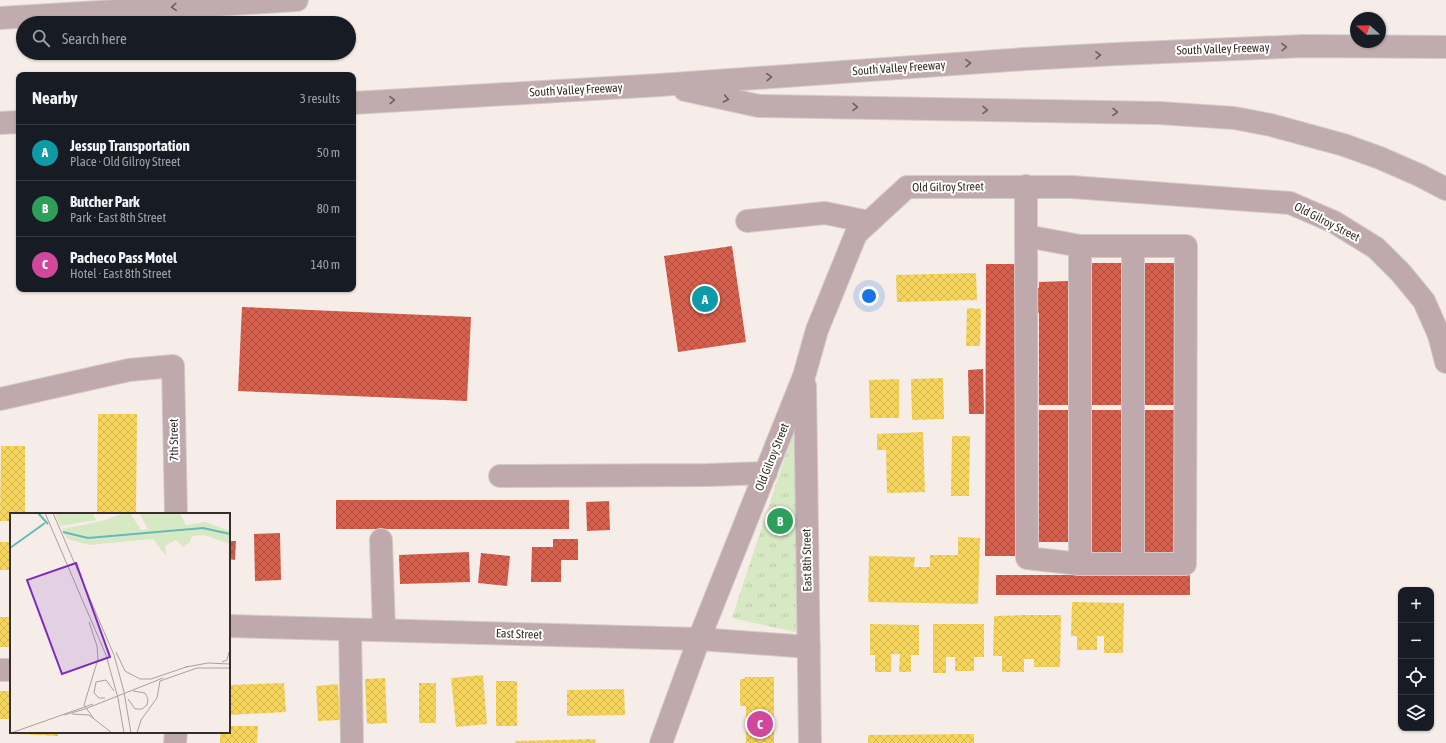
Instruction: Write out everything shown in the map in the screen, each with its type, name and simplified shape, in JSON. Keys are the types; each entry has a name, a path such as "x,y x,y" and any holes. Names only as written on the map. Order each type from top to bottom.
{"highway":[{"path":"33,16 296,0"},
{"path":"0,18 16,17"},
{"name":"South Valley Freeway","path":"356,103 660,85 1017,59 1125,53 1304,46 1446,47"},
{"path":"660,85 759,106 1159,113 1234,118 1271,125 1344,145 1387,160 1446,189"},
{"path":"0,123 16,122"}],"street":[{"path":"1026,186 1026,236 1027,558 1080,564 1186,564 1186,246 1080,246 1026,236"},
{"name":"Old Gilroy Street","path":"662,743 699,639 804,376 817,330 856,234 907,187 1072,187 1290,203 1334,222 1376,248 1401,273 1424,301 1439,335 1446,362"},
{"path":"747,221 825,213 869,222"},
{"path":"1080,246 1080,564"},
{"path":"1133,246 1133,564"},
{"name":"7th Street","path":"0,399 129,370 173,366 176,513"},
{"name":"East 8th Street","path":"804,376 810,743"},
{"path":"500,476 709,475 766,473"},
{"path":"381,540 384,630"},
{"name":"East Street","path":"230,626 699,639 809,647"},
{"path":"350,630 352,743"},
{"path":"175,743 176,733"}],"green space":[{"path":"796,423 799,633 732,618"}],"building: Homes":[{"path":"976,273 977,300 897,302 896,275"},
{"path":"967,308 981,309 980,346 966,346"},
{"path":"943,378 944,419 912,420 911,379"},
{"path":"899,379 899,418 870,418 869,380"},
{"path":"98,414 137,414 136,513 97,513"},
{"path":"923,432 925,492 887,493 886,450 877,450 877,434"},
{"path":"952,436 970,436 969,496 951,496"},
{"path":"1,446 25,446 25,513 10,513 10,521 0,521"},
{"path":"958,537 980,538 978,604 868,602 869,556 915,557 914,567 930,567 930,555 958,555"},
{"path":"0,542 10,542 10,570 0,570"},
{"path":"1072,602 1124,603 1123,653 1104,653 1104,636 1097,636 1097,650 1077,650 1077,636 1071,636"},
{"path":"1061,615 1060,667 1034,667 1034,659 1024,659 1024,672 1002,672 1002,656 993,656 994,616"},
{"path":"0,617 10,617 10,647 0,647"},
{"path":"870,624 919,625 919,655 911,655 911,672 899,672 900,654 891,654 891,672 875,672 875,655 870,655"},
{"path":"933,624 984,624 984,657 974,657 974,671 955,671 955,657 946,657 946,673 933,673"},
{"path":"483,675 487,724 456,727 451,678"},
{"path":"744,677 774,677 774,743 746,743 746,706 740,706 740,679 745,679"},
{"path":"385,678 387,723 367,724 365,679"},
{"path":"496,681 517,681 517,726 496,726"},
{"path":"284,683 286,712 230,715 230,685"},
{"path":"419,683 436,683 436,723 419,723"},
{"path":"338,684 340,720 318,721 316,686"},
{"path":"624,689 625,715 567,716 567,690"},
{"path":"0,691 10,691 10,719 0,719"},
{"path":"230,726 258,726 257,743 220,743 220,733 230,733"},
{"path":"58,733 58,736 18,734"},
{"path":"974,734 974,743 868,743 868,735"},
{"path":"595,739 596,743 515,743 515,741"}],"building: Shops":[{"path":"732,246 746,342 678,352 664,256"},
{"path":"1092,263 1122,263 1121,405 1092,405"},
{"path":"1145,263 1175,263 1174,405 1145,405"},
{"path":"986,264 1015,264 1015,556 985,556"},
{"path":"1068,281 1068,288 1071,288 1071,312 1069,312 1068,405 1039,405 1039,313 1036,312 1036,288 1039,288 1039,282"},
{"path":"242,307 471,317 467,401 238,391"},
{"path":"983,369 984,414 969,414 968,370"},
{"path":"1039,410 1068,410 1068,542 1039,542"},
{"path":"1092,410 1121,410 1121,552 1092,552"},
{"path":"1145,410 1174,410 1174,552 1144,552"},
{"path":"336,500 569,500 569,529 336,529"},
{"path":"609,501 610,530 587,531 586,502"},
{"path":"280,533 281,580 255,581 254,534"},
{"path":"553,539 578,539 578,560 561,560 561,582 531,582 532,547 553,547"},
{"path":"230,541 236,541 235,560 230,559"},
{"path":"469,552 470,582 400,584 399,555"},
{"path":"481,553 510,556 507,586 478,583"},
{"path":"996,575 1190,575 1190,595 996,595"}],"place":[{"name":"Jessup Transportation","path":"705,299"},
{"name":"Butcher Park","path":"780,521"},
{"name":"Pacheco Pass Motel","path":"760,724"}]}
